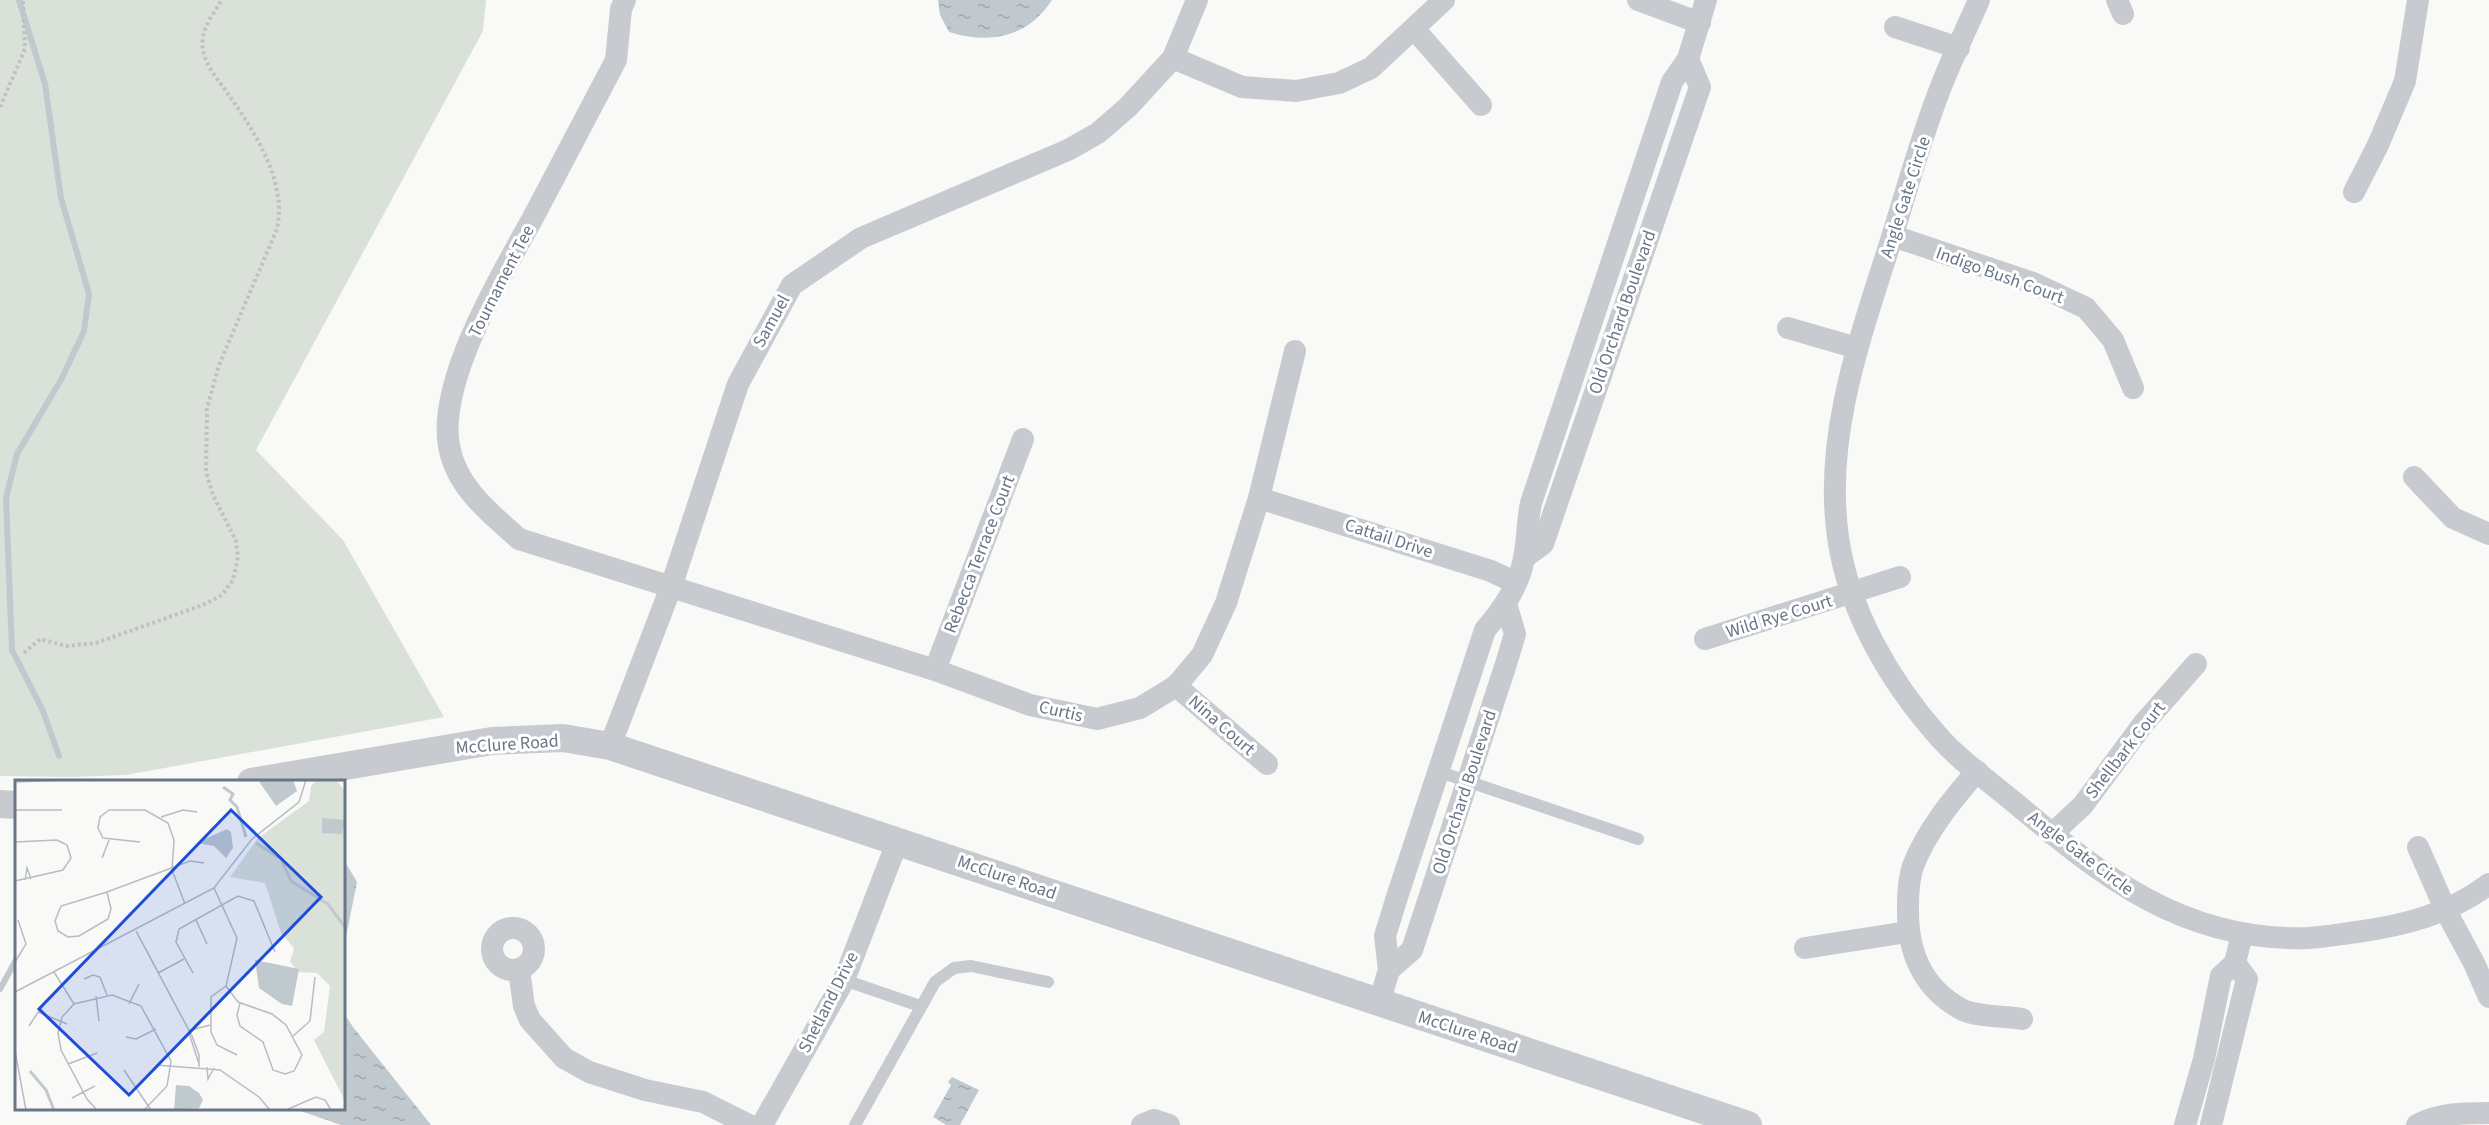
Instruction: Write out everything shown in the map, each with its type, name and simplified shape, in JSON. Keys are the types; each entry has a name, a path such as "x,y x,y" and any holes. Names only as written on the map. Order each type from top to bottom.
{"street":[{"name":"Tournament Tee","path":"625,0 621,9 616,60 471,333 450,404 449,446 459,472 474,498 519,539 671,587"},
{"path":"1197,0 1173,58 1242,87 1296,91 1339,83 1371,68 1415,30 1444,0"},
{"path":"1638,0 1705,6"},
{"name":"Angle Gate Circle","path":"1980,0 1941,86 1857,348 1841,412 1834,486 1838,538 1852,593 1873,642 1915,708 1941,740 2052,834 2113,880 2157,907 2200,923 2242,934 2308,938 2405,925 2446,911 2489,884"},
{"path":"2354,192 2378,146 2405,81 2418,0"},
{"name":"Old Orchard Boulevard","path":"1379,1003 1389,970 1385,936 1485,630 1506,604 1516,583 1524,558 1526,526 1531,503 1672,82 1688,59 1705,6"},
{"path":"1895,27 1959,48"},
{"path":"1415,30 1481,105"},
{"name":"Samuel","path":"610,746 671,587 738,384 792,285 861,238 1035,165 1098,133 1128,107 1173,58"},
{"name":"Indigo Bush Court","path":"1893,237 2033,283 2086,308 2113,340 2133,387"},
{"path":"1788,328 1857,348"},
{"name":"Curtis","path":"671,587 935,670 1030,705 1097,720 1140,708 1176,686 1202,655 1226,603 1259,498 1294,351"},
{"name":"Rebecca Terrace Court","path":"935,670 1023,439"},
{"path":"2414,477 2453,518 2489,534"},
{"name":"Cattail Drive","path":"1259,498 1491,571 1516,583"},
{"path":"1852,593 1900,577"},
{"name":"Wild Rye Court","path":"1705,639 1852,593"},
{"name":"Old Orchard Boulevard","path":"1389,970 1412,950 1468,782 1515,634 1506,604"},
{"name":"Shellbark Court","path":"2052,834 2082,805 2144,723 2196,664"},
{"name":"Nina Court","path":"1176,686 1267,764"},
{"name":"McClure Road","path":"263,780 492,741 562,738 610,746 898,840 1748,1125"},
{"path":"1977,771 1951,802 1924,843 1912,868 1907,932 1920,969 1936,993 1965,1011 2022,1018"},
{"path":"0,804 15,805"},
{"name":"Shetland Drive","path":"762,1125 844,980 898,840"},
{"path":"2418,847 2446,911 2489,997"},
{"path":"1805,948 1907,932"},
{"path":"2185,1125 2204,1059 2221,976 2235,963 2242,934"},
{"path":"2211,1125 2247,979 2235,963"},
{"path":"519,970 524,1006 530,1020 564,1058 589,1072 645,1090 703,1102 748,1125"},
{"path":"2417,1125 2455,1113 2489,1113"},
{"path":"1142,1125 1154,1120 1169,1125"}],"lane":[{"path":"1440,772 1638,839"},
{"path":"855,1125 935,982 954,968 971,966 1048,982"},
{"path":"844,980 920,1006"}],"path":[{"path":"0,107 25,49 23,0"},
{"path":"24,653 40,639 78,647 188,612 222,595 233,580 236,571 238,557 236,541 213,495 206,472 207,408 219,365 277,229 280,205 273,175 257,141 215,77 203,50 206,28 222,0"}],"shaded area":[{"path":"0,0 486,0 483,31 256,450 343,540 444,717 126,775 0,776"}],"water":[{"path":"938,0 1052,0 1042,13 1020,30 1007,35 979,38 949,32 940,15"},
{"path":"345,862 357,882 345,942"},
{"path":"345,1015 431,1125 341,1125 298,1110 345,1110"},
{"path":"952,1077 979,1090 960,1125 946,1125 933,1117 951,1085 948,1082"}],"waterway":[{"path":"19,0 45,84 61,198 89,294 84,331 62,378 17,454 6,498 12,650 43,711 59,756"},
{"path":"0,989 15,962"}]}
